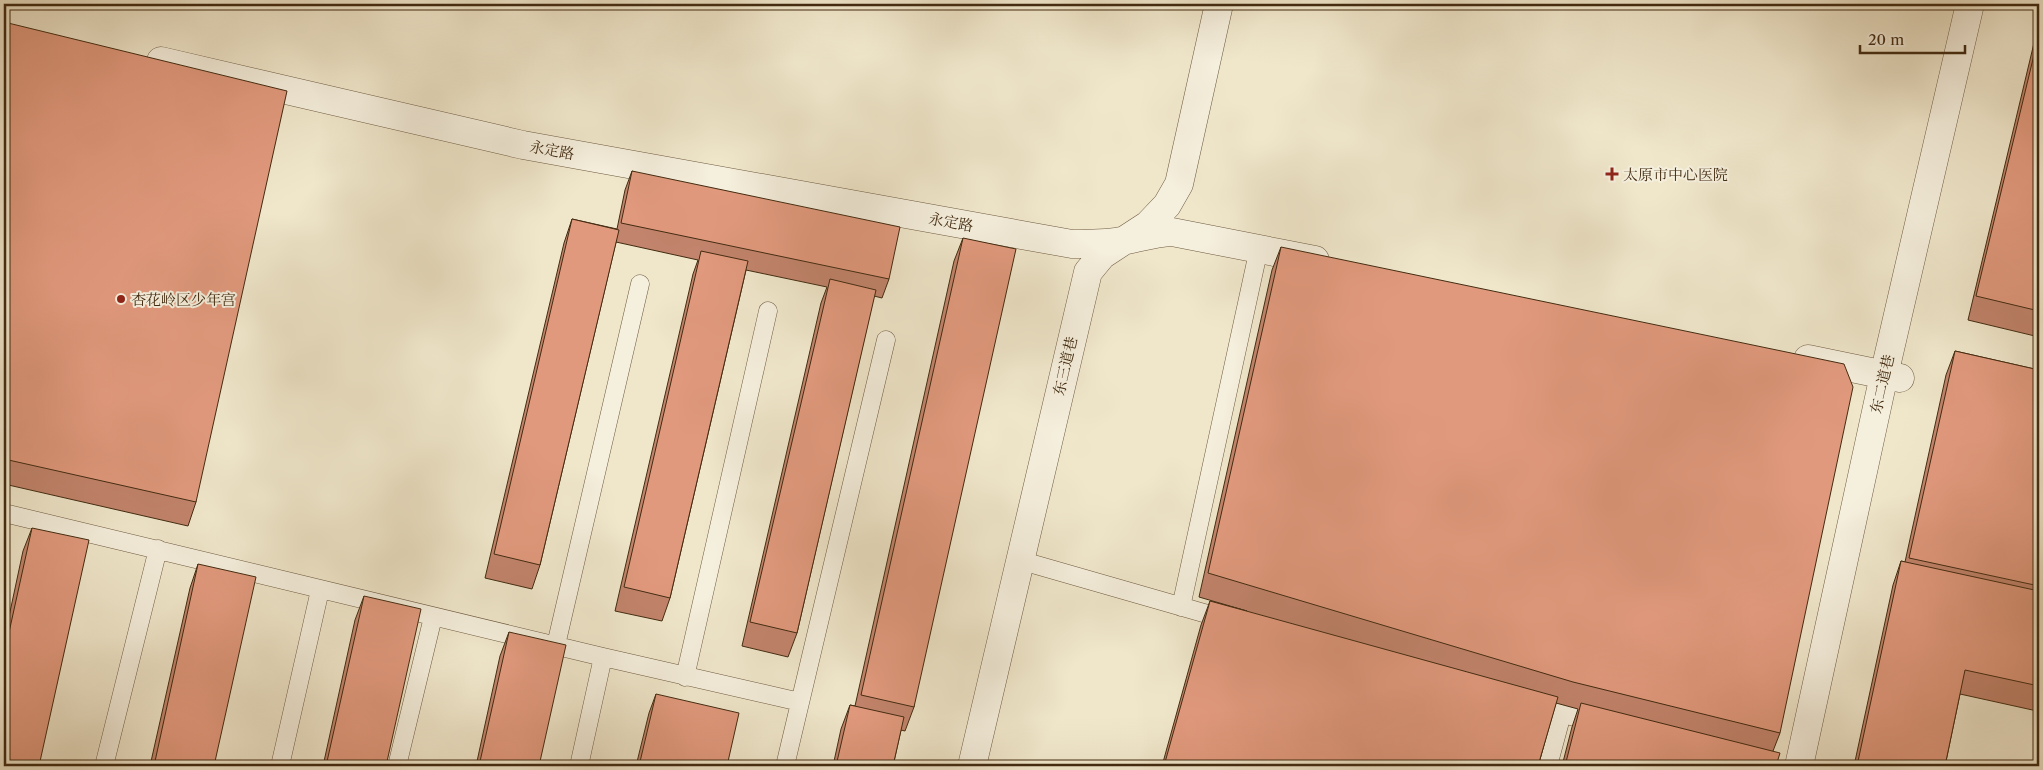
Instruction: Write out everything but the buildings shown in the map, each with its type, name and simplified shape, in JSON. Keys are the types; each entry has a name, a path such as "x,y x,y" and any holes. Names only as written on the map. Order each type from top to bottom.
{"street":[{"name":"东三道巷","path":"972,766 1088,272 1102,255 1148,225 1167,205 1180,184 1219,4"},
{"name":"东二道巷","path":"1818,766 1892,377 1970,4"},
{"name":"东二道巷","path":"1799,766 1892,377 1990,4"},
{"name":"永定路","path":"138,56 523,145 1072,244 1098,244 1122,241 1150,234 1172,232 1338,264"},
{"path":"1786,355 1892,377"}],"lane":[{"path":"1181,607 1259,248"},
{"path":"556,645 640,284"},
{"path":"685,677 768,311"},
{"path":"785,766 886,340"},
{"path":"4,513 432,617 685,677 800,702"},
{"path":"104,766 158,549"},
{"path":"1020,560 1246,625"},
{"path":"280,766 320,590"},
{"path":"397,766 432,617"},
{"path":"578,766 603,657"},
{"path":"1515,701 1610,726"},
{"path":"1548,766 1562,714"}],"place":[{"name":"太原市中心医院","path":"1612,174"},
{"name":"杏花岭区少年宫","path":"121,299"}]}
